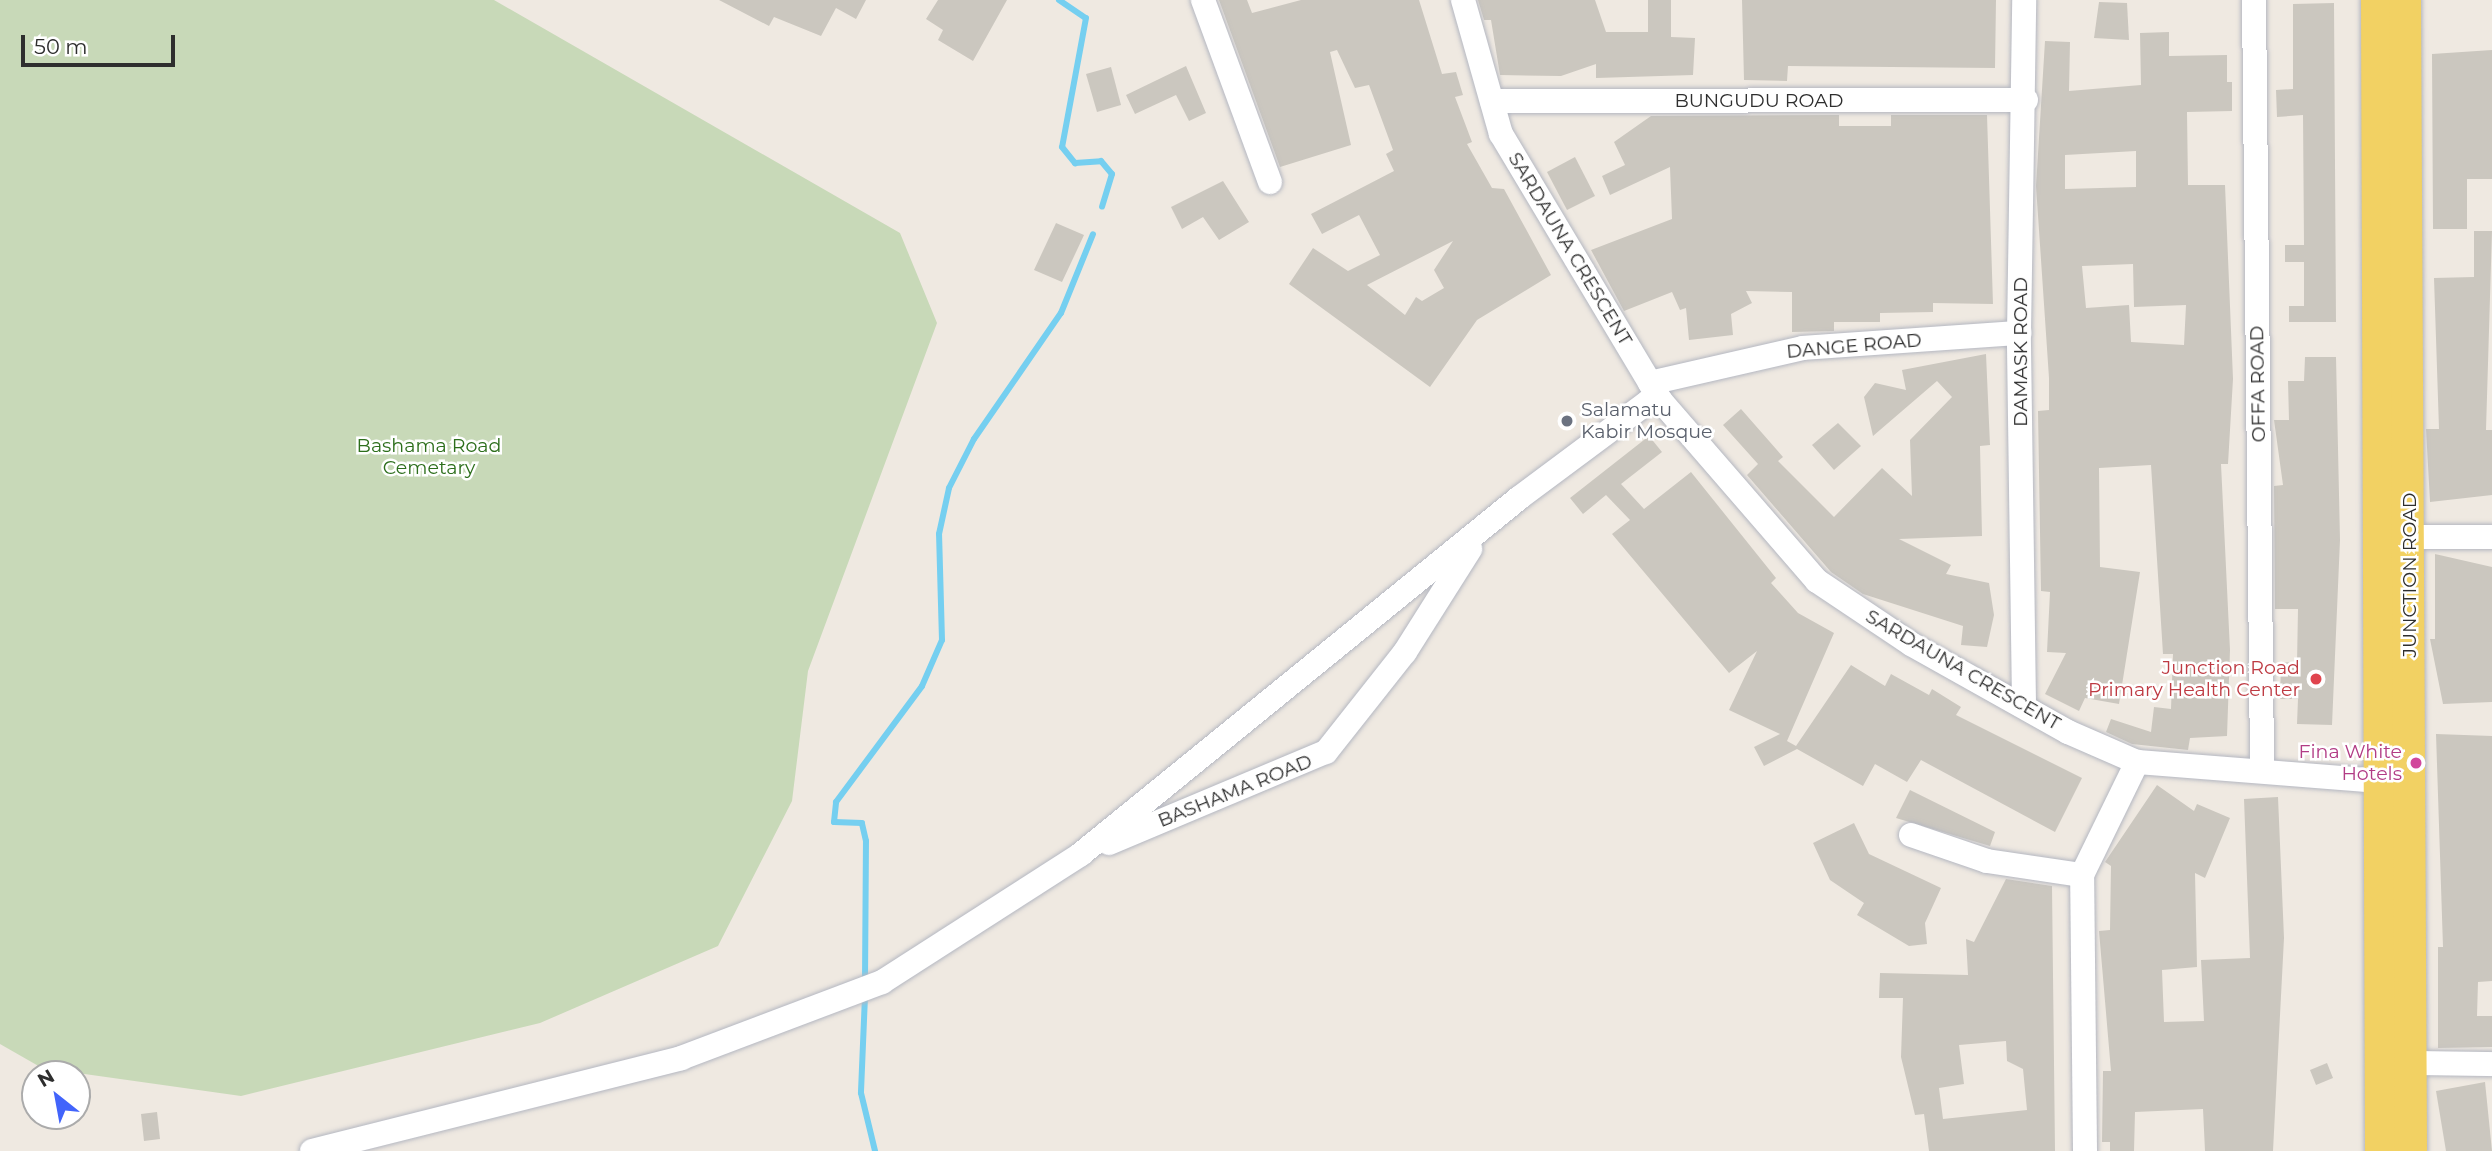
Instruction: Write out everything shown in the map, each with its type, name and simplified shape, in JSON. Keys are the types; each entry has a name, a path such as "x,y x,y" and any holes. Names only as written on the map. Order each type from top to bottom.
{"main road":[{"name":"JUNCTION ROAD","path":"2377,0 2381,1151"},
{"name":"JUNCTION ROAD","path":"2405,0 2410,537 2411,1151"}],"street":[{"path":"1203,0 1270,183"},
{"name":"SARDAUNA CRESCENT","path":"1462,0 1501,134 1655,392 1817,581 1911,644 2137,762 2262,768 2380,781"},
{"name":"DAMASK ROAD","path":"2024,0 2025,100 2019,333 2024,704"},
{"name":"OFFA ROAD","path":"2254,0 2262,768"},
{"name":"BUNGUDU ROAD","path":"1492,101 2025,100"},
{"name":"DANGE ROAD","path":"1655,392 1802,348 2019,333"},
{"name":"BASHAMA ROAD","path":"313,1151 681,1058 828,1006 882,982 1081,854 1486,526 1648,402 1655,392"},
{"name":"BASHAMA ROAD","path":"1081,854 1326,752 1405,652 1486,526"},
{"path":"2410,537 2492,537"},
{"path":"2085,1151 2081,875 2137,762"},
{"path":"1911,835 1987,861 2081,875"},
{"path":"2412,1063 2492,1064"}],"green space":[{"name":"Bashama Road Cemetary","path":"0,0 494,0 900,233 937,323 808,671 792,801 718,946 540,1023 241,1096 91,1075 91,1060 28,1060 0,1044"}],"building":[{"path":"719,0 866,0 856,19 836,8 821,36 774,17 769,26"},
{"path":"938,0 1007,0 973,61 938,40 943,30 926,19"},
{"path":"1219,0 1247,0 1252,13 1301,0 1419,0 1442,74 1456,72 1463,95 1455,97 1472,142 1467,144 1492,188 1504,189 1551,275 1477,320 1430,387 1289,284 1313,248 1348,271 1380,255 1359,215 1322,234 1311,214 1394,171 1386,154 1393,150 1369,85 1355,88 1337,50 1330,52 1351,145 1280,167","holes":["1453,241 1434,270 1444,288 1422,301 1416,297 1405,315 1367,285"]},
{"path":"1478,0 1595,0 1606,32 1648,32 1648,0 1671,0 1671,37 1695,38 1693,75 1596,78 1596,64 1561,76 1500,75 1491,20 1484,20"},
{"path":"1742,0 1996,0 1995,68 1788,66 1787,81 1744,80"},
{"path":"2099,2 2127,3 2129,40 2094,38"},
{"path":"2334,3 2336,322 2289,322 2289,306 2304,306 2304,262 2285,262 2285,245 2304,245 2303,115 2277,117 2276,90 2293,89 2293,4"},
{"path":"2169,32 2169,56 2227,55 2227,82 2232,82 2232,111 2187,112 2188,185 2225,185 2233,379 2228,464 2221,464 2230,650 2227,736 2190,738 2188,750 2132,744 2106,732 2111,719 2151,732 2154,707 2171,709 2173,654 2163,654 2151,465 2099,468 2100,567 2140,572 2119,704 2085,698 2079,711 2045,694 2066,653 2047,652 2050,592 2041,591 2038,411 2049,410 2049,378 2036,186 2045,41 2070,42 2069,91 2141,85 2140,33","holes":["2136,151 2136,187 2065,189 2065,155","2133,264 2134,307 2186,305 2184,345 2131,342 2129,305 2086,308 2082,266"]},
{"path":"2492,50 2492,179 2467,179 2467,229 2433,229 2432,54"},
{"path":"1186,66 1206,113 1189,121 1176,95 1135,114 1126,95"},
{"path":"1111,67 1121,105 1097,112 1086,74"},
{"path":"1839,115 1839,126 1891,126 1891,115 1987,115 1993,304 1933,303 1933,312 1880,313 1880,322 1834,322 1834,331 1792,332 1792,292 1746,291 1752,303 1731,314 1733,335 1689,340 1686,308 1680,310 1672,292 1624,311 1591,250 1672,219 1670,167 1610,195 1602,176 1625,165 1614,142 1651,116"},
{"path":"1575,157 1595,196 1567,210 1547,172"},
{"path":"1223,181 1249,222 1219,240 1203,217 1182,229 1171,207"},
{"path":"1056,223 1084,235 1062,282 1034,270"},
{"path":"2474,231 2492,231 2486,430 2492,430 2492,495 2430,502 2426,429 2439,429 2434,278 2474,277"},
{"path":"1986,354 1990,445 1980,446 1982,536 1899,539 1951,565 1946,574 1989,583 1994,615 1987,647 1961,645 1963,626 1863,594 1831,572 1747,475 1758,464 1723,425 1741,409 1783,457 1778,461 1834,517 1882,468 1912,496 1910,440 1952,397 1937,381 1873,436 1864,397 1875,383 1906,390 1902,370"},
{"path":"2305,357 2336,357 2340,540 2332,725 2297,724 2298,699 2280,699 2281,662 2297,663 2298,609 2275,609 2274,486 2283,485 2274,420 2289,420 2288,381 2304,381"},
{"path":"1838,423 1861,446 1834,470 1812,445"},
{"path":"1649,436 1662,452 1621,484 1644,509 1691,472 1776,578 1771,583 1798,613 1834,633 1787,741 1796,746 1851,665 1885,686 1891,674 1929,695 1932,689 1961,707 1956,715 2082,778 2055,832 1921,760 1907,782 1875,764 1863,786 1797,749 1764,766 1754,747 1780,734 1729,710 1757,651 1729,673 1612,534 1630,520 1606,495 1583,514 1570,498"},
{"path":"2435,554 2492,567 2492,702 2443,704 2430,639 2435,639"},
{"path":"2436,734 2492,736 2492,981 2478,982 2477,1016 2492,1016 2492,1047 2438,1048 2438,947 2443,947"},
{"path":"2157,785 2194,811 2197,804 2230,818 2205,878 2195,873 2197,967 2162,970 2164,1022 2204,1021 2201,960 2250,958 2244,799 2278,797 2284,938 2273,1151 2205,1151 2203,1109 2135,1112 2134,1151 2110,1151 2110,1142 2102,1142 2103,1071 2111,1071 2099,931 2110,930 2111,866 2105,862"},
{"path":"1910,790 1995,832 1990,846 1896,818"},
{"path":"1854,823 1869,854 1941,888 1925,923 1927,944 1909,946 1857,915 1864,903 1830,880 1813,843"},
{"path":"2006,879 2052,886 2055,1151 1929,1151 1924,1114 1915,1115 1901,1057 1903,998 1879,998 1880,973 1968,975 1966,939 1974,942","holes":["2006,1041 2007,1061 2023,1069 2027,1110 1943,1119 1939,1088 1964,1084 1959,1045"]},
{"path":"2327,1063 2333,1078 2316,1085 2310,1070"},
{"path":"2485,1082 2492,1151 2446,1151 2436,1091"},
{"path":"157,1112 160,1139 144,1141 141,1114"}],"waterway":[{"path":"1059,0 1086,18 1062,147 1075,163 1101,161 1112,174 1102,207"},
{"path":"865,981 866,841 862,823 834,822 836,802 922,686 942,640 939,534 949,488 974,439 1061,313 1093,234"},
{"path":"865,996 861,1093 875,1151"}],"place":[{"name":"Salamatu Kabir Mosque","path":"1567,421"},
{"name":"Junction Road Primary Health Center","path":"2316,679"},
{"name":"Fina White Hotels","path":"2416,763"}]}
